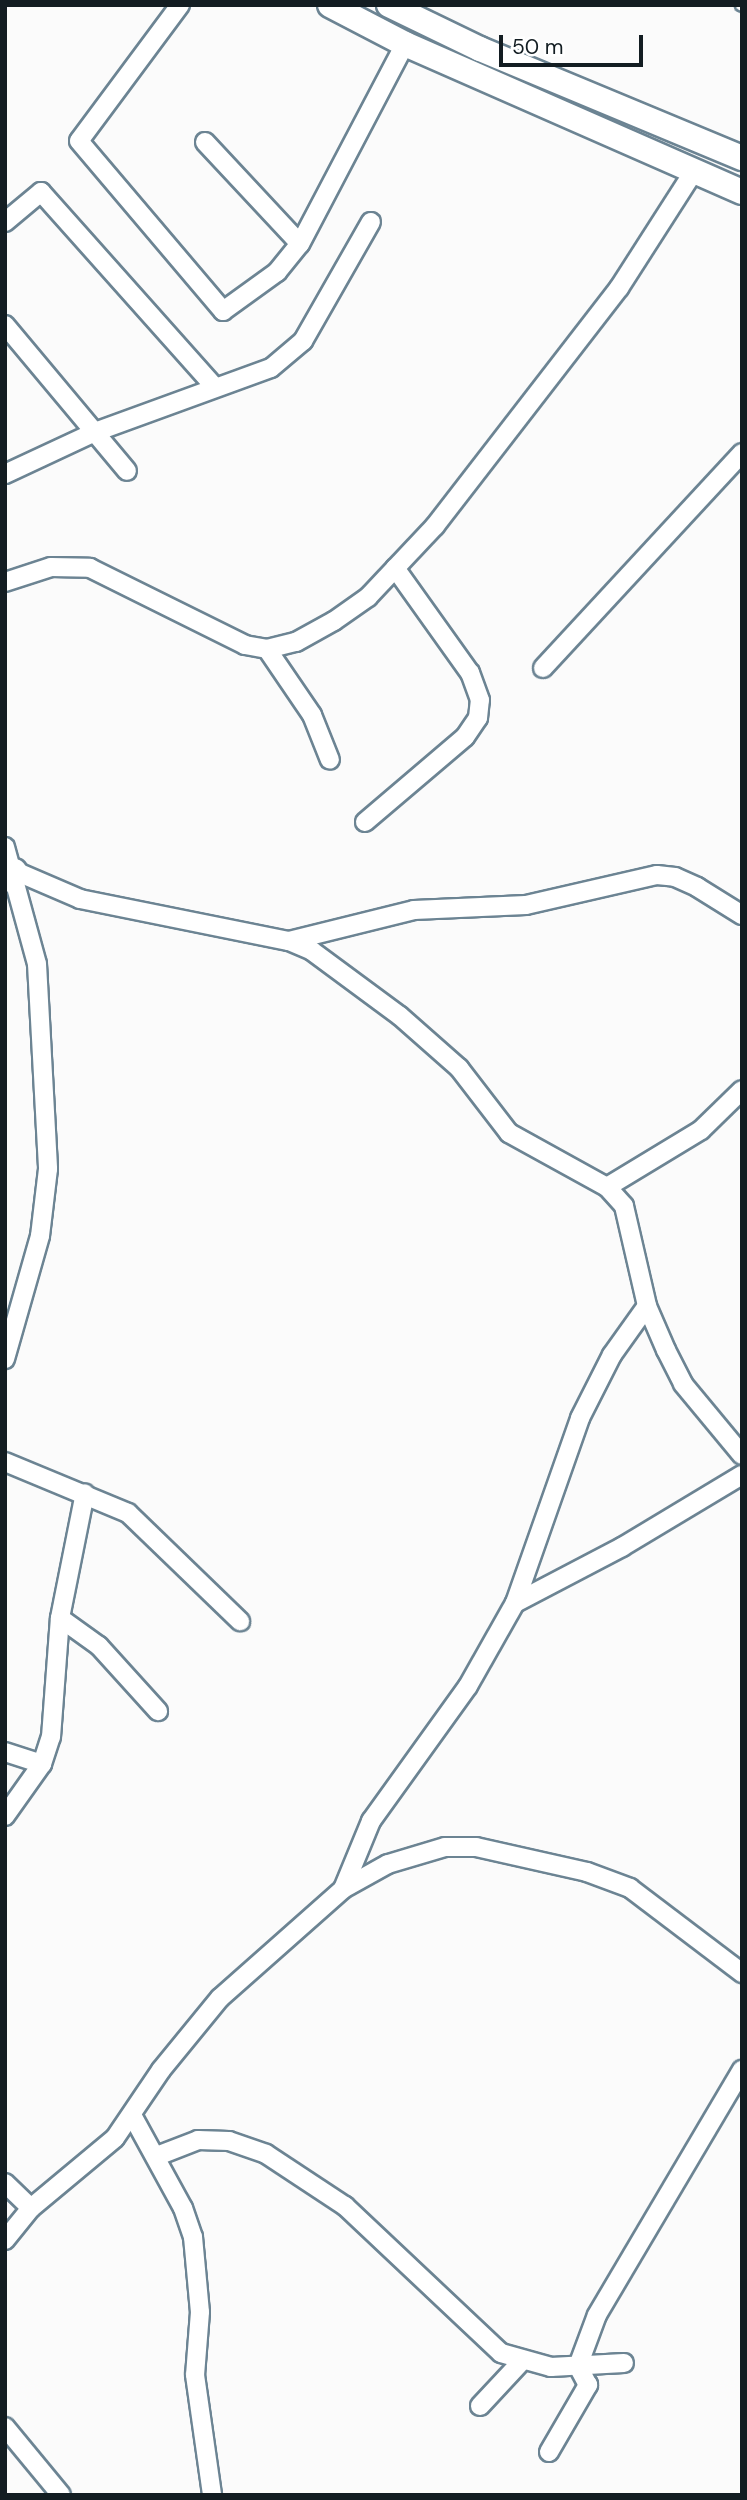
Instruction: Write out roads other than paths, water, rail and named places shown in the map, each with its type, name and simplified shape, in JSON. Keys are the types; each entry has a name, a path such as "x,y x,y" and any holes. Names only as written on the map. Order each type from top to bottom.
{"street":[{"path":"180,5 79,141 223,311 277,272 300,244 405,44"},
{"path":"330,5 405,44 742,192"},
{"path":"389,5 480,49 742,158"},
{"path":"205,142 300,244"},
{"path":"5,582 51,567 90,568 245,645 267,649 296,642 334,621 368,597 435,526 619,288 694,171"},
{"path":"5,222 41,191 215,387"},
{"path":"5,474 95,432 271,368 303,341 371,222"},
{"path":"5,325 127,471"},
{"path":"543,668 742,453"},
{"path":"365,822 465,737 478,718 480,700 470,673 396,568"},
{"path":"267,649 312,715 330,760"},
{"path":"5,847 42,1006 48,1169 40,1236 5,1359"},
{"path":"289,942 414,910 526,905 657,875 675,877 698,887 742,915"},
{"path":"10,876 92,903 289,942 312,951 435,1045 459,1068 509,1133 607,1187 631,1222 647,1306 684,1384 742,1455"},
{"path":"607,1187 701,1130 742,1090"},
{"path":"343,1889 371,1821 468,1686 515,1603 580,1418 612,1355 647,1306"},
{"path":"5,1462 128,1513 240,1621"},
{"path":"515,1603 622,1547 742,1475"},
{"path":"5,1816 42,1764 52,1728 60,1618 85,1493"},
{"path":"60,1618 99,1646 158,1711"},
{"path":"5,1752 42,1764"},
{"path":"5,2240 31,2208 88,2165 132,2115 220,1998 343,1889 388,1864 445,1847 515,1854 630,1888 742,1973"},
{"path":"549,2452 588,2385 578,2366 597,2315 742,2070"},
{"path":"132,2115 183,2207 199,2265 195,2375 212,2495"},
{"path":"157,2156 198,2140 229,2141 266,2154 345,2206 484,2339 521,2362 578,2366 624,2363"},
{"path":"5,2183 31,2208"},
{"path":"480,2406 521,2362"},
{"path":"5,2427 61,2495"}]}
